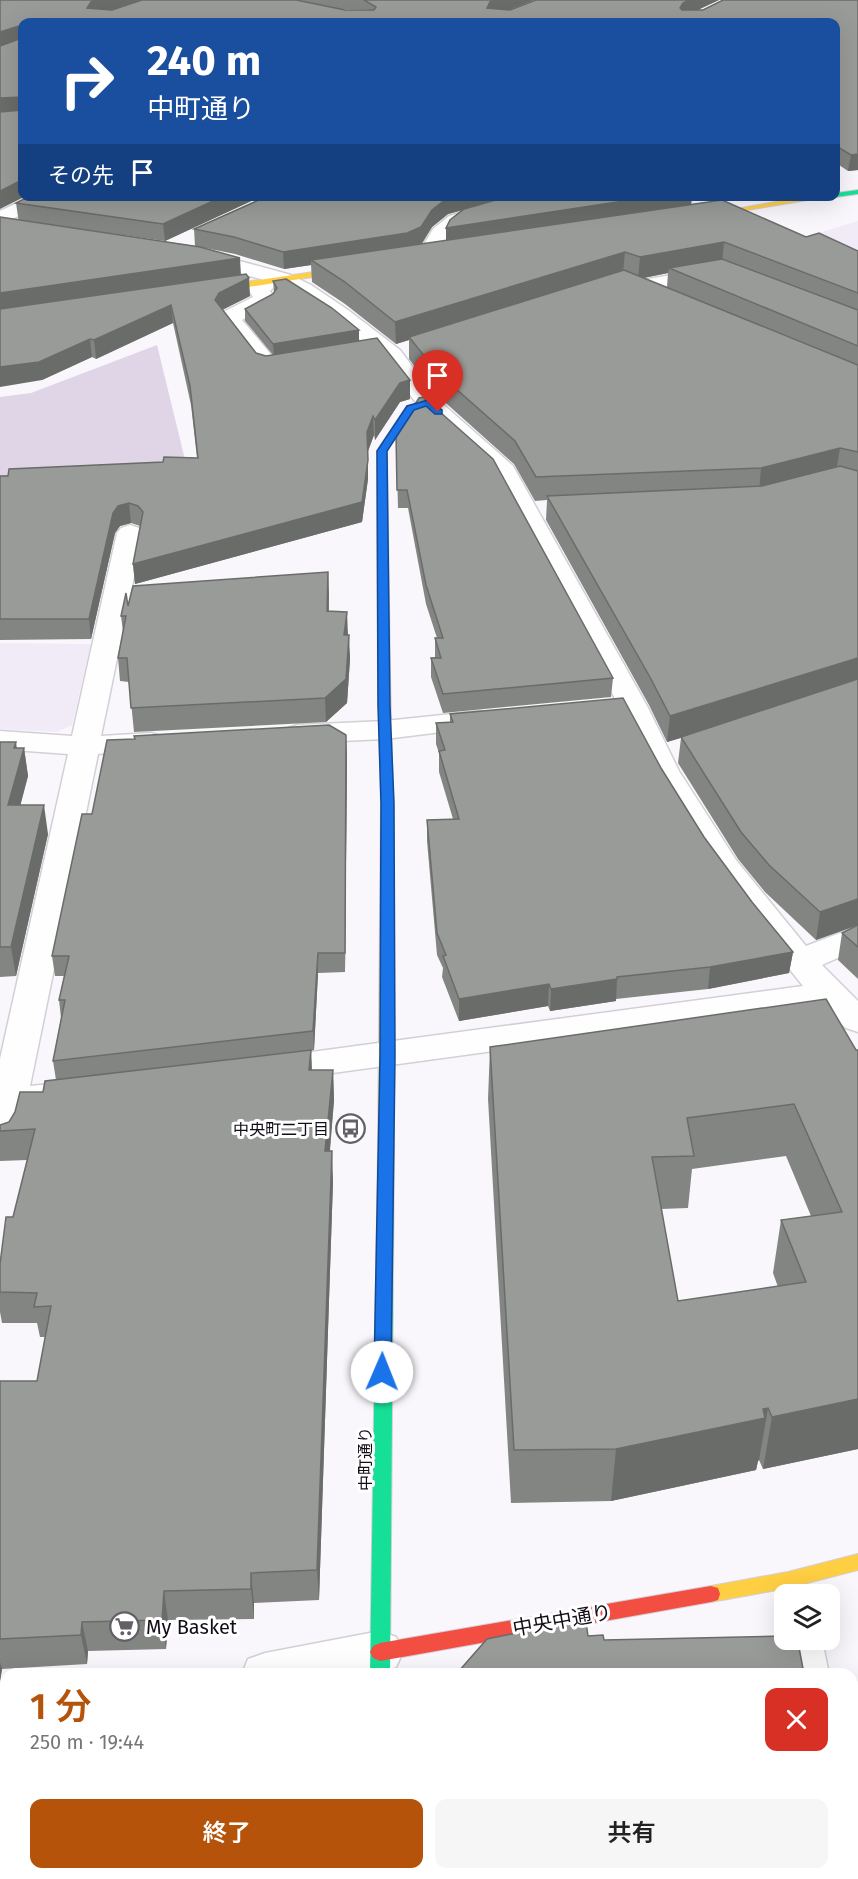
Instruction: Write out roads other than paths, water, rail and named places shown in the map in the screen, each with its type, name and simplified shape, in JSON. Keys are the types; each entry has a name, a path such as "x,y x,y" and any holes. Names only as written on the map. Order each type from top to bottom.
{"street":[{"path":"840,194 858,192"},
{"path":"0,218 38,201"},
{"path":"401,261 431,250 440,233 456,220 520,201"},
{"path":"687,218 796,201"},
{"path":"0,225 23,228"},
{"path":"198,235 177,249 287,281 342,315 387,351 428,403 504,471 538,510 633,706 668,754 724,866 800,961 829,994 858,1020"},
{"path":"401,261 442,255"},
{"path":"313,358 267,365 229,318 265,299 256,287 372,266"},
{"path":"637,287 722,272 733,276"},
{"path":"193,292 287,281"},
{"path":"613,285 624,282 670,301"},
{"path":"360,351 387,351 416,347"},
{"name":"中町通り","path":"380,1663 387,1056 382,451 410,408 428,403"},
{"path":"0,1142 5,1102 130,533"},
{"path":"599,709 633,706"},
{"path":"273,736 385,730 504,718"},
{"path":"0,740 84,746 178,741"},
{"path":"800,961 858,938"},
{"path":"235,1074 387,1056 829,994"},
{"path":"5,1102 92,1092"},
{"name":"中央中通り","path":"797,1584 858,1562"},
{"name":"中央中通り","path":"328,1668 380,1663 774,1590"},
{"path":"801,1650 805,1668"}],"place":[{"name":"中央町二丁目","path":"350,1129"},
{"name":"My Basket","path":"125,1627"}]}
